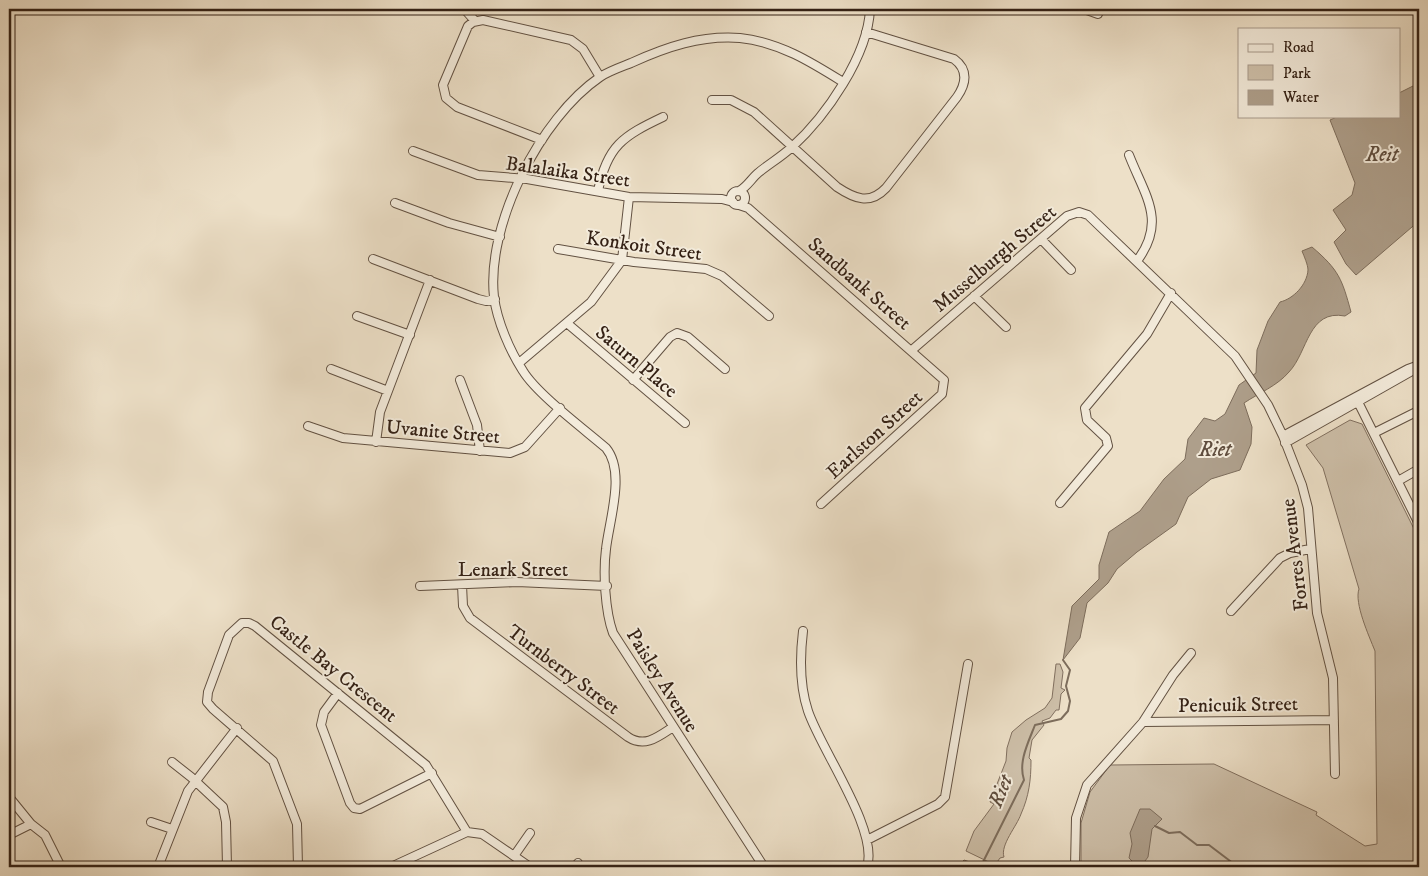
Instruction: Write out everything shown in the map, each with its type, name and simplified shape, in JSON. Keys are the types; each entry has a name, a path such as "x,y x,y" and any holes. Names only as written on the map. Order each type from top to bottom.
{"street":[{"path":"739,196 759,172 792,148 825,111 843,82 866,32 870,9"},
{"path":"1084,9 1098,14"},
{"path":"467,12 475,21"},
{"path":"542,140 457,107 446,98 443,90 446,78 467,28 475,21 487,20 573,41 583,49 600,77"},
{"path":"712,100 732,100 754,112 792,148 844,192 860,199 870,199 884,190 963,88 965,76 963,69 954,60 866,32"},
{"name":"Paisley Avenue","path":"764,867 613,633 608,615 605,557 613,508 614,463 606,448 535,386 518,363 494,299 494,270 500,237 510,203 520,179 542,140 564,112 600,77 671,46 720,38 756,41 780,48 806,58 843,82"},
{"path":"598,191 604,165 613,151 636,130 662,117"},
{"name":"Balalaika Street","path":"413,151 478,175 520,179 629,197 722,199 739,196"},
{"path":"1129,155 1153,218 1150,241 1137,261"},
{"name":"Sandbank Street","path":"739,196 748,208 942,376 945,386"},
{"path":"518,363 568,324 591,302 622,260 629,197"},
{"path":"395,203 449,224 500,237"},
{"name":"Forres Avenue","path":"1074,212 1082,212 1088,215 1229,350 1264,398 1284,440 1305,495 1317,613 1333,678 1335,774"},
{"name":"Musselburgh Street","path":"912,350 1074,212"},
{"path":"1041,239 1071,270"},
{"name":"Konkoit Street","path":"558,249 622,260 712,271 722,276 769,316"},
{"path":"373,259 483,300 494,299"},
{"path":"376,442 379,417 388,390 430,280"},
{"path":"1060,503 1108,446 1106,438 1087,420 1086,408 1148,334 1171,293"},
{"path":"974,296 1006,326"},
{"path":"357,316 410,335"},
{"name":"Saturn Place","path":"568,324 686,423"},
{"path":"633,380 670,337 676,333 688,337 725,369"},
{"path":"1284,440 1419,366"},
{"path":"331,369 388,390"},
{"path":"460,380 477,425 480,451"},
{"name":"Earlston Street","path":"821,504 936,400 942,394 945,386"},
{"path":"1357,399 1419,523"},
{"name":"Uvanite Street","path":"308,426 339,438 510,453 520,450 560,408"},
{"path":"1374,433 1416,412"},
{"path":"1398,481 1419,469"},
{"path":"1231,611 1280,558 1290,553 1310,549"},
{"name":"Lenark Street","path":"420,586 516,582 607,586"},
{"name":"Turnberry Street","path":"462,584 463,606 472,619 628,737 636,741 648,741 673,727"},
{"name":"Castle Bay Crescent","path":"298,867 297,824 275,764 268,754 211,707 206,697 229,635 236,626 242,623 250,623 255,626 421,760 432,773 467,832"},
{"path":"803,631 801,656 808,710 863,826 869,856 867,867"},
{"path":"1075,867 1076,818 1087,785 1144,722 1173,675 1191,653"},
{"path":"867,840 938,804 945,797 968,664"},
{"path":"338,693 323,715 322,728 350,803 354,808 360,809 432,773"},
{"name":"Penicuik Street","path":"1144,722 1334,720"},
{"path":"158,867 186,794 236,728"},
{"path":"172,762 218,801 224,810 228,848 227,867"},
{"path":"9,797 31,824 46,837 61,867"},
{"path":"151,822 172,829"},
{"path":"9,835 31,824"},
{"path":"392,867 467,832 482,834 530,867"},
{"path":"514,856 530,833"}],"green space":[{"path":"1350,420 1362,424 1419,539 1419,867 1081,867 1081,823 1090,792 1110,765 1214,764 1317,812 1316,815 1365,846 1377,844 1375,651 1360,611 1359,589 1323,468 1306,445"},
{"path":"1056,664 1060,664 1063,672 1061,688 1065,690 1061,694 1059,710 1056,710 1050,718 1042,721 1044,725 1032,740 1029,758 1031,760 1030,781 1026,801 1004,847 1004,857 1000,858 995,865 966,851 974,831 994,804 990,802 1006,761 1007,748 1012,732 1045,708 1052,698"}],"water":[{"name":"Reit","path":"1419,80 1419,221 1356,275 1346,264 1334,242 1346,230 1333,210 1352,195 1355,183 1330,120 1334,118 1400,118 1400,92 1413,86"},
{"name":"Riet","path":"1312,247 1334,269 1342,283 1351,312 1345,316 1333,316 1323,319 1310,334 1289,372 1273,385 1244,403 1252,427 1251,444 1240,470 1211,479 1188,497 1176,524 1117,569 1108,583 1087,603 1080,638 1063,660 1072,606 1099,579 1099,565 1109,532 1140,511 1164,479 1185,459 1188,439 1204,418 1215,421 1225,414 1239,385 1256,373 1257,350 1268,321 1280,302 1294,295 1305,281 1308,270 1302,251"},
{"path":"1140,809 1150,809 1162,819 1152,829 1148,857 1142,865 1135,864 1129,858 1132,844 1130,833"},
{"path":"964,860 984,867 957,867"}],"waterway":[{"name":"Riet","path":"981,866 1024,780 1022,773 1023,759 1035,725 1061,719 1068,711 1070,701 1066,686 1070,670 1063,660"},
{"path":"1155,826 1169,833 1180,832 1197,845 1209,845 1238,867"}]}
